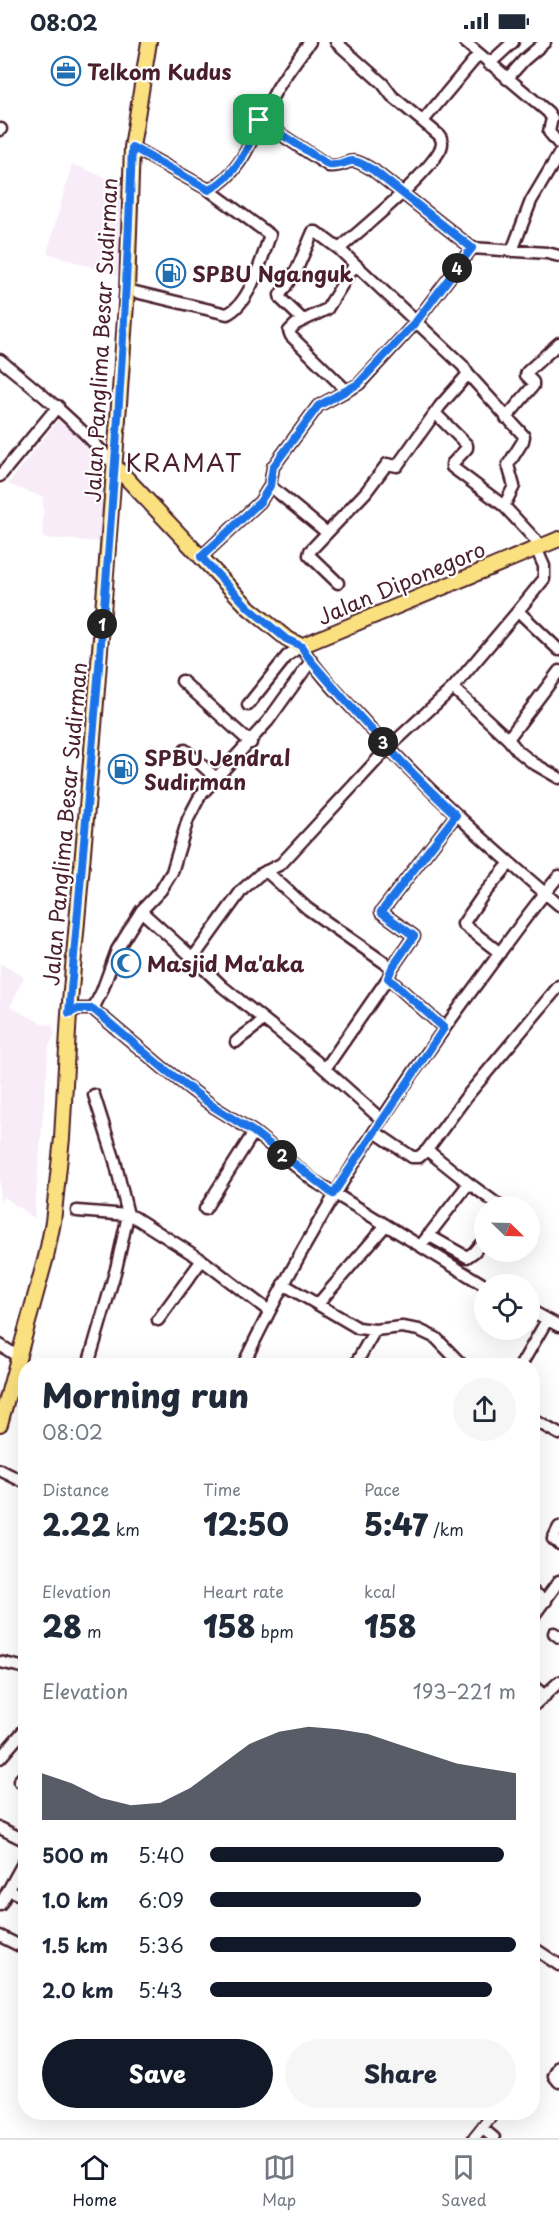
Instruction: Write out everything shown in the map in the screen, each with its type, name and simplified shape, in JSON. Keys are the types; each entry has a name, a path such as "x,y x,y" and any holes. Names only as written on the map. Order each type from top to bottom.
{"main road":[{"name":"Jalan Panglima Besar Sudirman","path":"20,1358 46,1257 62,1138 69,1013 127,290 132,147 149,42"},
{"name":"Jalan Diponegoro","path":"114,466 249,608 286,639 301,646 559,539"},
{"name":"Jalan Panglima Besar Sudirman","path":"0,1424 18,1364"}],"street":[{"path":"209,190 236,168 250,145 259,120 279,84 310,42"},
{"path":"336,42 383,84 392,96 440,135 442,140 441,147 429,165 339,249"},
{"path":"465,42 548,112 552,118 549,132 559,146 531,201 512,250"},
{"path":"489,64 513,42"},
{"path":"507,79 545,42"},
{"path":"423,122 479,54"},
{"path":"259,120 329,165 338,166 346,161 356,160 403,191 472,248 547,252 559,256"},
{"path":"127,290 227,315 240,305 261,262 270,235 209,190 132,147"},
{"path":"303,320 281,299 280,295 297,269 313,232 316,232 339,249 463,366 524,436 508,465 514,486 504,506"},
{"path":"201,557 260,502 270,486 273,467 318,406 358,384 415,323 472,248"},
{"path":"347,391 290,335 289,331 291,327 303,320 327,309 355,264"},
{"path":"506,418 533,386 533,382 526,375 527,372 559,343"},
{"path":"0,360 58,406 114,466"},
{"path":"338,583 309,555 326,532 366,492 387,464 397,466 468,374"},
{"path":"1,473 58,406"},
{"path":"193,958 242,890 266,871 281,864 388,748 453,688 544,579 544,566 538,547 504,506 452,467 452,464 467,448 436,414"},
{"path":"270,486 326,532"},
{"path":"518,611 559,650"},
{"path":"248,705 285,659 301,646 311,661 426,788 559,905"},
{"path":"93,1009 117,950 141,911 161,890 172,872 188,819 200,796 250,742 311,661"},
{"path":"508,740 559,671"},
{"path":"182,681 250,742"},
{"path":"453,688 518,751 559,778"},
{"path":"185,750 216,778"},
{"path":"325,1069 414,936 381,912 456,815"},
{"path":"500,953 463,924 483,895 510,863"},
{"path":"266,871 308,909 390,973 444,1028"},
{"path":"246,1358 283,1284 333,1194 444,1028 559,876"},
{"path":"141,911 223,987 325,1069 381,1120"},
{"path":"375,1132 412,1156 419,1157 559,986"},
{"path":"69,1013 78,1009 93,1009 180,1082 254,1132 333,1194 386,1225 467,1257 474,1252"},
{"path":"236,1042 244,1034 254,1030 262,1020"},
{"path":"90,1358 116,1269 128,1215 115,1161 94,1095"},
{"path":"205,1209 254,1132"},
{"path":"427,1150 486,1196"},
{"path":"424,1240 466,1187 467,1182"},
{"path":"77,1211 128,1215 202,1260 269,1311"},
{"path":"318,1304 386,1225"},
{"path":"424,1240 474,1277"},
{"path":"158,1320 202,1260"},
{"path":"283,1284 358,1328 375,1330 402,1327 419,1330 436,1338 455,1358"},
{"path":"540,1316 559,1326"},
{"path":"525,1358 548,1320"},
{"path":"359,1358 375,1330"},
{"path":"0,1345 20,1358"},
{"path":"10,1388 18,1392"},
{"path":"540,1423 559,1434"},
{"path":"0,1470 18,1479"},
{"path":"559,1527 552,1539 559,1544"},
{"path":"540,1608 559,1581"},
{"path":"540,1597 546,1601"},
{"path":"0,1662 18,1666"},
{"path":"540,1700 559,1682"},
{"path":"540,1691 545,1696"},
{"path":"0,1758 18,1737"},
{"path":"0,1828 18,1836"},
{"path":"0,1905 18,1873"},
{"path":"9,1890 18,1894"},
{"path":"0,1936 18,1945"},
{"path":"540,1952 559,1965"},
{"path":"559,2066 554,2076 559,2082"},
{"path":"474,2138 488,2120"},
{"path":"482,2128 494,2138"}],"shaded area":[{"path":"72,164 132,188 122,277 47,253"},
{"path":"62,415 109,468 102,542 43,538 43,497 8,484"},
{"path":"0,963 24,977 10,1007 43,1024 52,1025 55,1034 49,1046 34,1218 4,1197 0,1201"}],"place":[{"name":"Telkom Kudus","path":"66,71"},
{"name":"SPBU Nganguk","path":"171,273"},
{"name":"SPBU Jendral Sudirman","path":"123,769"},
{"name":"Masjid Ma'aka","path":"126,963"}],"district":[{"name":"KRAMAT","path":"184,462"}],"route":[{"path":"259,120 329,165 338,166 346,161 356,160 373,170 403,191 472,248 415,323 358,384 318,406 273,467 267,493 201,557 249,608 286,639 301,646 311,661 384,743 426,788 456,815 381,912 414,936 392,968 388,978 444,1028 333,1194 254,1132 214,1107 163,1068 93,1009 78,1009 69,1013 118,418 127,290 132,147 209,190 236,168 250,145 259,120"}]}
